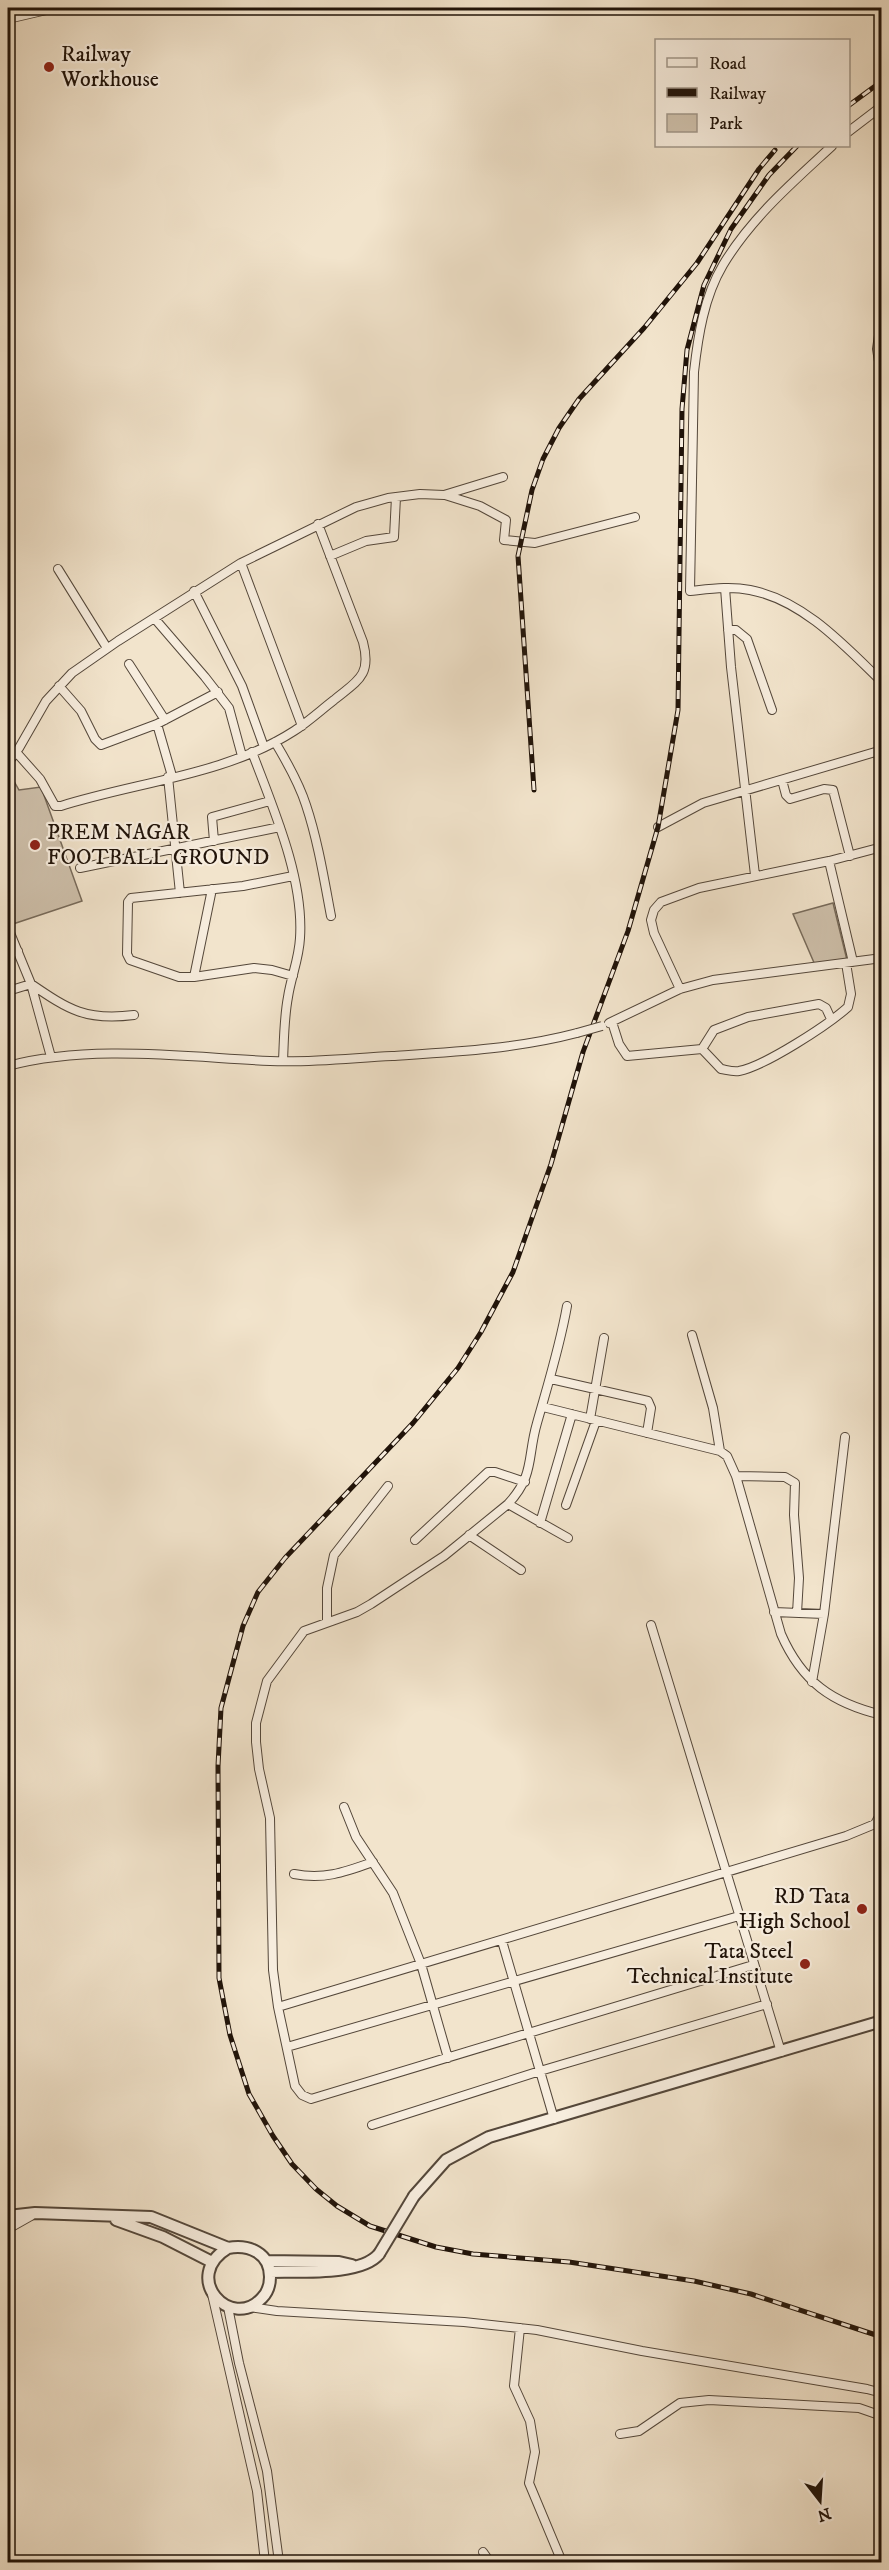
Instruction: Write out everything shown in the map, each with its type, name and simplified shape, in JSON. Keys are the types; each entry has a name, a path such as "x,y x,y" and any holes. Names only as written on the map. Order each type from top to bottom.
{"street":[{"path":"8,19 55,8"},
{"path":"850,131 882,106"},
{"path":"831,147 746,231 722,267 708,300 698,337 694,372 690,591 725,588 750,590 771,596 804,613 840,641 882,682"},
{"path":"881,376 877,349 882,315"},
{"path":"444,495 503,477"},
{"path":"8,763 46,701 72,673 194,591 241,563 356,507 396,496 444,495 480,506 506,520 504,540 535,543 634,517"},
{"path":"330,555 366,541 394,537 396,496"},
{"path":"16,752 40,779 55,806 242,756 276,742 302,726 355,683 366,671 363,642 318,524"},
{"path":"241,563 302,726"},
{"path":"58,569 107,648"},
{"path":"725,588 755,875"},
{"path":"194,591 242,686 264,747"},
{"path":"155,619 218,692 234,722 242,756"},
{"path":"728,630 742,633 747,639 772,710"},
{"path":"129,664 165,720"},
{"path":"59,686 81,711 95,739 101,745 157,724 218,692"},
{"path":"157,724 170,777 180,892"},
{"path":"276,742 306,804 316,838 331,916"},
{"path":"658,827 703,803 882,750"},
{"path":"252,752 280,828 293,876 300,928 299,954 284,1021 283,1061"},
{"path":"782,780 790,800 824,789 833,790 850,856"},
{"path":"214,841 212,818 270,801"},
{"path":"80,868 280,828"},
{"path":"680,990 654,933 651,920 654,910 661,902 676,895 755,875 829,861 882,847"},
{"path":"702,1049 721,1069 741,1071 772,1056 848,1007 851,1000 850,963 829,861"},
{"path":"293,876 212,889 131,898 128,902 127,954 130,960 179,977 255,968 293,976"},
{"path":"194,977 212,889"},
{"path":"8,928 31,984 51,1057"},
{"path":"8,954 18,951"},
{"path":"8,1066 36,1058 51,1057 156,1054 283,1061 506,1047 547,1041 602,1026 680,990 713,980 882,958"},
{"path":"8,991 31,984 79,1014 98,1017 134,1015"},
{"path":"702,1049 714,1030 771,1012 819,1004 826,1008 831,1019"},
{"path":"612,1022 619,1044 627,1056 702,1049"},
{"path":"567,1306 551,1379 532,1441 530,1465 525,1482 508,1504 425,1570 371,1604 357,1612 304,1631 267,1681 256,1723 258,1770 270,1818 273,1970 278,2007 295,2086 302,2095 311,2099 753,1965"},
{"path":"692,1335 713,1408 720,1451"},
{"path":"566,1505 593,1420 595,1388 604,1338"},
{"path":"551,1379 648,1401 651,1408 647,1433"},
{"path":"543,1407 720,1451 727,1456 736,1476 774,1612 790,1654 812,1682 842,1703 882,1715"},
{"path":"540,1523 572,1414"},
{"path":"812,1682 824,1614 845,1437"},
{"path":"415,1539 488,1472 495,1472 525,1482"},
{"path":"736,1476 786,1478 795,1482 794,1515 799,1578 797,1613"},
{"path":"327,1621 327,1588 334,1555 388,1486"},
{"path":"508,1504 568,1538"},
{"path":"469,1535 521,1570"},
{"path":"774,1612 824,1614"},
{"path":"651,1625 781,2052"},
{"path":"344,1807 356,1837 393,1893 421,1964 448,2058"},
{"path":"278,2007 862,1831 875,1824 882,1811"},
{"path":"294,1874 329,1877 373,1862"},
{"path":"287,2047 739,1916"},
{"path":"502,1941 554,2119"},
{"path":"372,2125 767,2004"},
{"path":"270,2272 334,2270 370,2263 380,2254 414,2196 446,2160 489,2137 882,2021"},
{"path":"8,2229 35,2213"},
{"path":"8,2216 35,2213 151,2217 228,2248 249,2247 266,2261 270,2272 270,2283 266,2293 249,2307"},
{"path":"108,2216 163,2237 212,2262"},
{"path":"228,2248 212,2262 208,2283 255,2479 265,2562"},
{"path":"266,2261 339,2262 354,2266"},
{"path":"212,2293 228,2307 239,2309 249,2307 520,2328 882,2393"},
{"path":"228,2307 239,2363 267,2471 279,2562"},
{"path":"520,2328 514,2386 530,2421 532,2431 535,2452 529,2483 562,2562"},
{"path":"620,2433 639,2432 680,2403 708,2400 859,2408 882,2416"},
{"path":"483,2552 490,2562"}],"green space":[{"name":"PREM NAGAR FOOTBALL GROUND","path":"15,783 19,790 41,787 82,901 10,925 8,918 8,787"},
{"path":"833,903 847,960 815,965 793,914"}],"railway":[{"path":"850,105 882,81"},
{"path":"796,147 769,175 731,229 704,285 687,350 682,409 678,710 658,827 628,931 583,1052 551,1164 513,1272 481,1332 458,1368 413,1423 285,1558 258,1592 243,1626 221,1708 218,1766 219,1978 230,2035 249,2094 273,2136 292,2164 316,2189 337,2206 370,2226 436,2247 473,2254 569,2262 694,2281 751,2294 882,2337"},
{"path":"534,790 518,556 532,490 543,459 559,428 579,399 644,328 697,263 759,169 775,150"}],"place":[{"name":"Railway Workhouse","path":"49,67"},
{"name":"PREM NAGAR FOOTBALL GROUND","path":"35,845"},
{"name":"RD Tata High School","path":"862,1909"},
{"name":"Tata Steel Technical Institute","path":"805,1964"}]}
